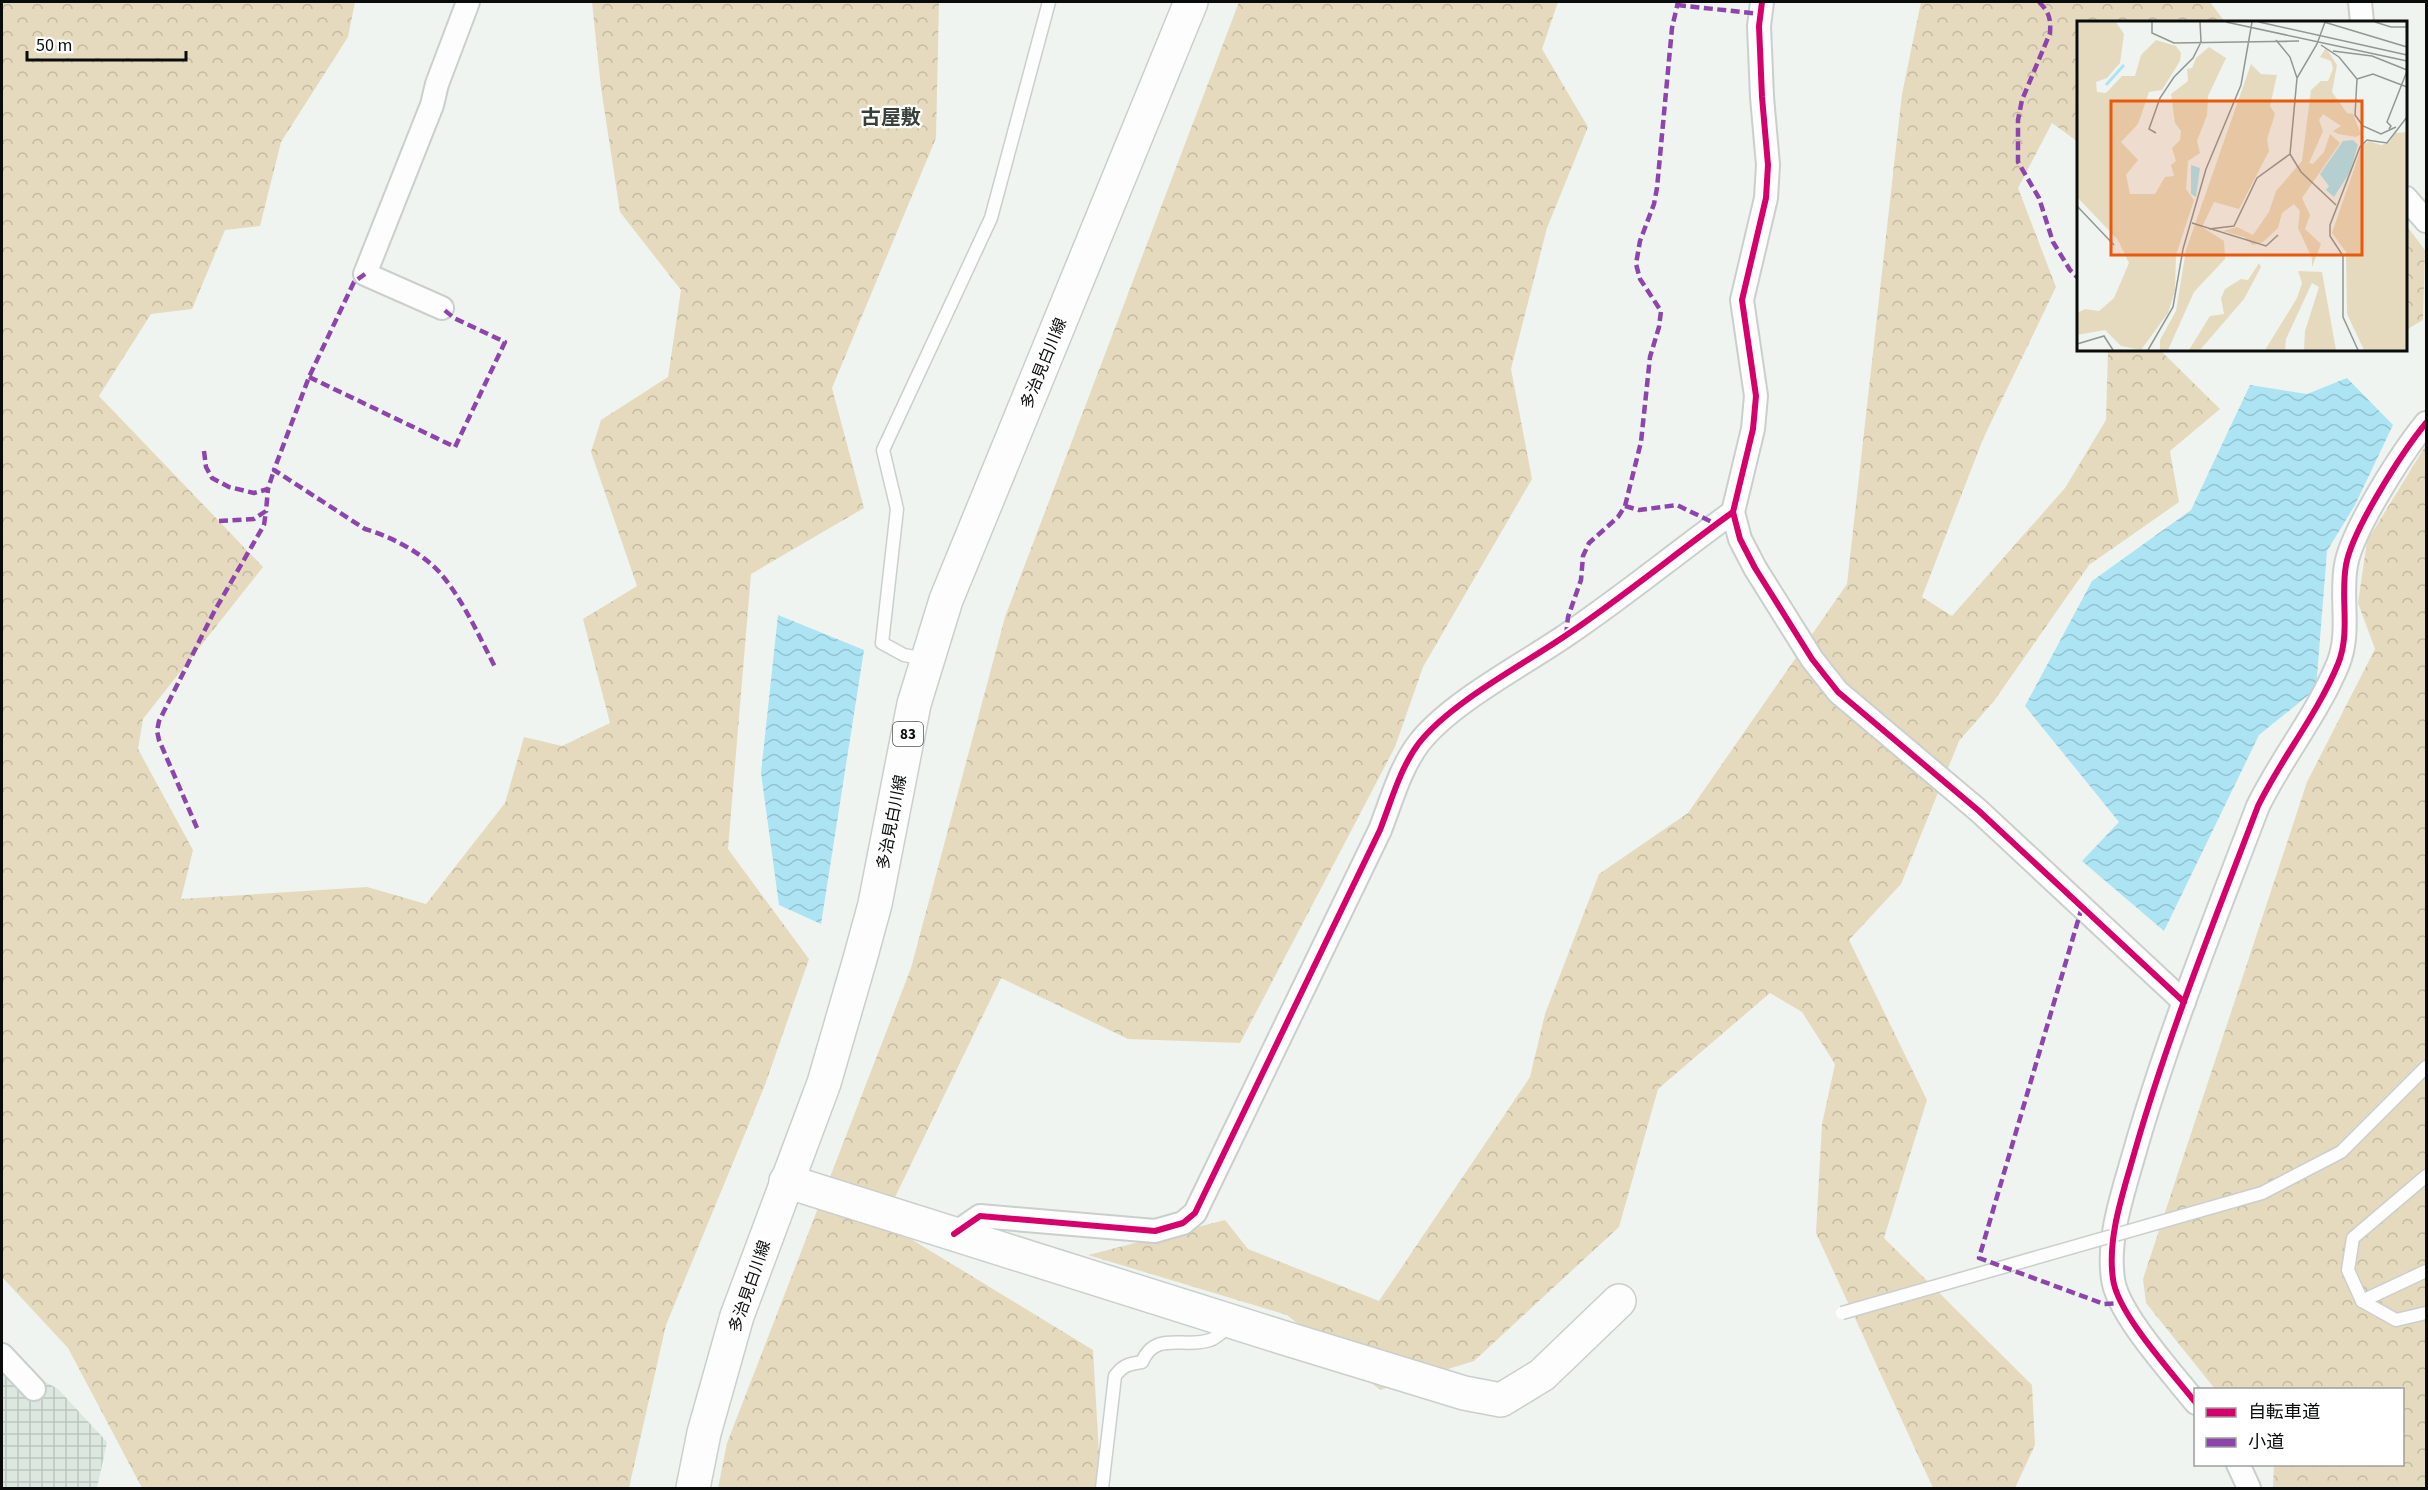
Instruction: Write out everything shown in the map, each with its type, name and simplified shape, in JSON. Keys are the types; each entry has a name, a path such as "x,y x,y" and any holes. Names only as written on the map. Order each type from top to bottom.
{"main road":[{"name":"多治見白川線","path":"693,1488 704,1433 737,1316 824,1083 860,960 875,904 914,704 926,659 946,600 1191,2"},
{"path":"786,1181 1464,1393 1501,1400 1542,1375 1618,1301"}],"street":[{"path":"442,308 365,274 432,105 437,84 468,2"},
{"path":"1762,2 1759,26 1768,165 1767,198 1742,300 1756,396 1753,429 1733,512 1740,539 1755,568 1812,658 1838,692 1979,811 2184,1002"},
{"path":"2360,2 2362,21"},
{"path":"2407,199 2427,222"},
{"path":"2194,1400 2120,1303 2113,1280 2113,1247 2121,1203 2154,1083 2258,806 2274,774 2292,750 2322,698 2339,662 2345,633 2346,565 2354,541 2398,464 2427,423"},
{"path":"954,1234 980,1216 1155,1231 1183,1223 1195,1213 1380,830 1403,771 1418,745 1434,726 1466,701 1566,636 1733,512"},
{"path":"2,1355 34,1389"},
{"path":"2239,1466 2249,1488"}],"lane":[{"path":"926,659 904,655 882,643 897,509 883,450 991,218 1049,2"},
{"path":"1842,1313 2262,1193 2341,1152 2427,1067"},
{"path":"2427,1176 2353,1238 2348,1270 2362,1301 2396,1320 2427,1313"},
{"path":"2362,1301 2427,1271"},
{"path":"1102,1488 1115,1376 1121,1368 1128,1364 1142,1362 1146,1352 1155,1344 1210,1340 1233,1322"}],"shaded area":[{"path":"2,1357 58,1389 107,1442 97,1488 2,1488"}],"green space":[{"path":"2,2 355,2 348,37 281,142 260,226 225,230 192,309 151,314 99,396 263,567 143,719 138,749 193,850 181,899 367,887 426,904 505,803 524,737 562,746 610,723 583,619 637,586 591,452 601,420 668,377 681,290 620,212 601,88 592,2 939,2 936,138 832,388 864,508 751,574 728,849 809,959 765,1085 666,1325 629,1488 142,1488 68,1348 2,1277"},
{"path":"1239,2 1558,2 1542,49 1588,127 1547,228 1511,369 1532,479 1423,667 1395,747 1240,1043 1128,1039 1001,978 883,1222 1093,1350 1101,1488 718,1488 727,1443 911,968 1005,617"},
{"path":"1921,2 2210,2 2224,21 2077,21 2077,141 2052,123 2018,188 2056,287 1983,439 1922,597 1952,616 2065,488 2106,420 2108,351 2161,351 2220,409 2170,451 2179,502 2089,565 1994,701 1959,741 1901,884 1849,940 1927,1100 1884,1238 2032,1385 2035,1445 2015,1488 1933,1488 1816,1233 1822,1124 1835,1064 1802,1012 1770,993 1658,1089 1619,1227 1474,1361 1380,1390 1287,1315 1088,1255 1225,1220 1248,1249 1379,1301 1530,1077 1545,1014 1599,874 1688,813 1847,584 1902,94"},
{"path":"2407,226 2425,250 2423,320 2407,329"},
{"path":"2426,445 2426,1488 2273,1488 2274,1466 2404,1466 2404,1388 2214,1388 2146,1303 2143,1279 2307,782 2375,649 2358,603 2367,541"}],"water":[{"path":"2347,378 2393,425 2355,505 2327,551 2316,689 2259,735 2164,931 2082,861 2119,822 2025,706 2092,581 2191,510 2250,385 2307,394"},
{"path":"778,615 864,650 821,924 779,905 761,773"}],"marked path":[{"path":"1566,636 1568,617 1581,580 1583,556 1589,543 1618,517 1625,506 1641,442 1650,357 1661,311 1640,279 1636,264 1640,241 1654,204 1657,188 1672,28 1678,2"},
{"path":"2039,2 2049,16 2050,33 2022,100 2018,120 2018,162 2039,198 2053,242 2070,270 2077,277"},
{"path":"1677,5 1760,14"},
{"path":"365,274 354,282 309,377 274,470 365,529 406,546 434,566 464,607 495,667"},
{"path":"309,377 455,447 505,342 454,318 442,308"},
{"path":"204,451 206,467 212,478 229,487 254,493 268,489 274,470"},
{"path":"219,521 254,519 266,511 268,489"},
{"path":"1625,506 1639,510 1677,505 1716,524"},
{"path":"197,828 159,740 157,731 159,721 215,610 264,525 266,511"},
{"path":"2082,907 1979,1258 2104,1304 2120,1303"}],"cycle path":[{"path":"1762,2 1759,26 1768,165 1766,198 1742,300 1756,396 1753,429 1733,512 1740,539 1755,568 1812,659 1838,692 1979,811 2184,1002"},
{"path":"2194,1401 2147,1343 2124,1309 2117,1293 2112,1263 2117,1216 2162,1066 2192,979 2258,806 2320,701 2338,664 2344,640 2344,577 2350,550 2380,491 2426,423"},
{"path":"954,1234 980,1216 1155,1231 1183,1223 1195,1213 1380,830 1401,774 1419,743 1432,728 1467,699 1587,621 1733,512"}],"district":[{"name":"古屋敷","path":"891,117"}]}
